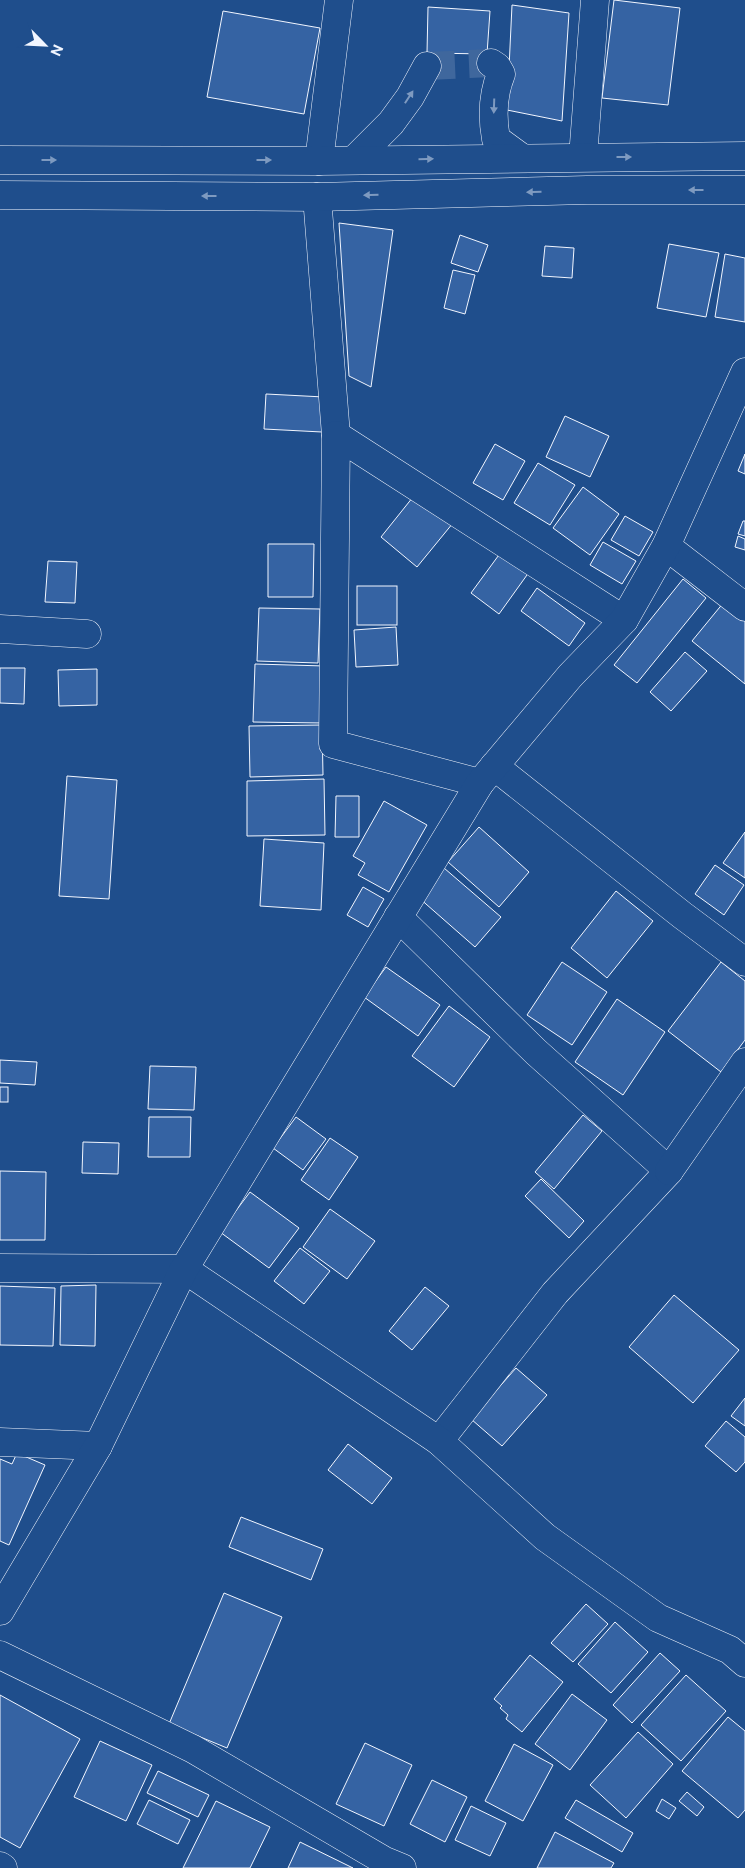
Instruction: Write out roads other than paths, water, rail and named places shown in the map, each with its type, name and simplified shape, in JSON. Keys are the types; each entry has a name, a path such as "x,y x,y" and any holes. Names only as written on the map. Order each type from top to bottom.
{"street":[{"path":"319,160 339,0"},
{"path":"582,157 595,0"},
{"path":"491,63 497,67 500,74 495,89 494,126 496,139 522,158"},
{"path":"354,160 391,123 410,97 427,66"},
{"path":"0,160 354,160 745,156"},
{"path":"0,195 317,197 587,190 745,190"},
{"path":"317,197 336,435 333,744 487,774 745,962"},
{"path":"0,1611 98,1446 184,1269 487,774 570,676 624,620 666,546 745,372"},
{"path":"336,435 624,620"},
{"path":"666,546 745,607"},
{"path":"0,629 88,634"},
{"path":"398,917 536,1052 669,1171"},
{"path":"439,1441 554,1293 669,1171 745,1062"},
{"path":"0,1268 184,1269 439,1441 545,1537 658,1618 740,1650"},
{"path":"0,1442 98,1446"},
{"path":"0,1655 193,1748 384,1861 402,1868"}],"tunnel":[{"path":"427,66 491,63"}]}
